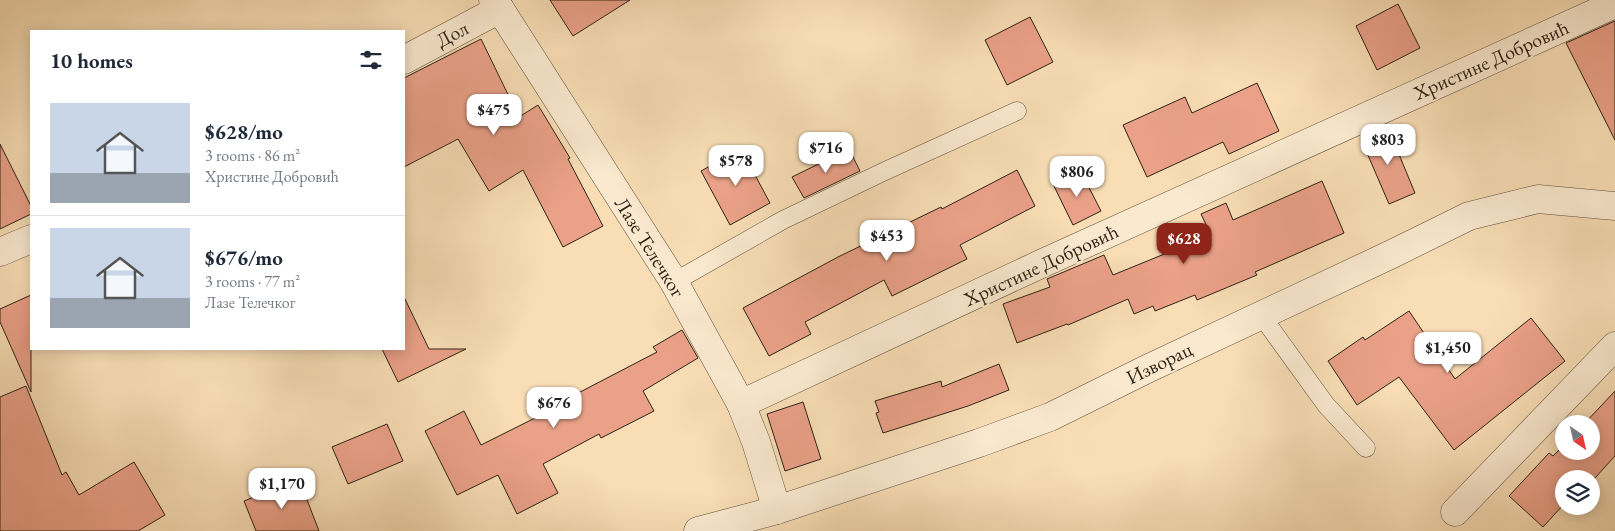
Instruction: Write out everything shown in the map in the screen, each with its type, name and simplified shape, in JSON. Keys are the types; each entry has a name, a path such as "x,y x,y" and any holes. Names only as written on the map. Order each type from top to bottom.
{"street":[{"name":"Лазе Телечког","path":"497,4 674,282 740,404 756,442 777,510"},
{"name":"Дол","path":"405,59 497,4"},
{"name":"Христине Добровић","path":"740,404 1043,263 1615,4"},
{"name":"Изворац","path":"698,531 777,510 979,443 1050,417 1469,216 1538,199 1615,206"},
{"path":"0,252 30,239"},
{"path":"1455,512 1615,346"}],"lane":[{"path":"674,282 783,220 1018,111"},
{"path":"1261,315 1326,405 1366,448"}],"building":[{"path":"550,0 630,0 573,36"},
{"path":"1398,4 1420,48 1377,70 1356,26"},
{"path":"1030,17 1053,62 1007,85 985,40"},
{"path":"1615,21 1615,140 1566,43"},
{"path":"481,39 519,117 538,105 570,158 568,159 603,226 563,247 523,170 489,191 458,139 405,166 405,77"},
{"path":"1257,83 1279,131 1229,154 1223,142 1147,177 1123,125 1185,97 1192,113"},
{"path":"1388,128 1415,193 1389,204 1361,139"},
{"path":"0,144 30,204 30,214 0,229"},
{"path":"741,149 770,203 730,225 701,171"},
{"path":"849,149 860,171 804,198 792,177"},
{"path":"1017,170 1035,206 960,245 967,259 892,296 884,280 805,322 811,334 769,356 743,308 838,257 941,207 942,209"},
{"path":"1080,170 1101,211 1073,225 1053,184"},
{"path":"1322,181 1344,233 1255,272 1257,275 1197,300 1195,295 1155,311 1153,306 1134,314 1128,299 1068,325 1017,343 1003,304 1050,287 1047,279 1104,255 1113,275 1211,235 1201,214 1226,203 1233,220"},
{"path":"30,295 31,392 0,322 0,309"},
{"path":"405,299 429,349 466,349 398,382 382,350 405,350"},
{"path":"1409,311 1455,379 1531,318 1565,361 1454,450 1399,377 1357,405 1328,361 1363,337 1365,340"},
{"path":"682,330 698,358 643,391 654,411 601,438 599,434 543,464 558,493 517,514 498,475 457,495 425,431 464,411 481,445 657,352 653,347"},
{"path":"999,364 1009,390 968,406 883,433 876,413 879,412 875,401 941,381 942,387"},
{"path":"26,386 62,475 66,472 79,495 134,462 165,515 138,531 0,531 0,397"},
{"path":"1615,391 1615,456 1600,472 1600,470 1555,470 1555,514 1543,527 1509,496 1549,453 1553,456 1555,454 1555,460 1600,460 1600,415 1592,415"},
{"path":"803,402 821,459 785,471 767,414"},
{"path":"387,424 403,461 348,484 332,447"},
{"path":"299,479 319,531 256,531 244,501"}]}
